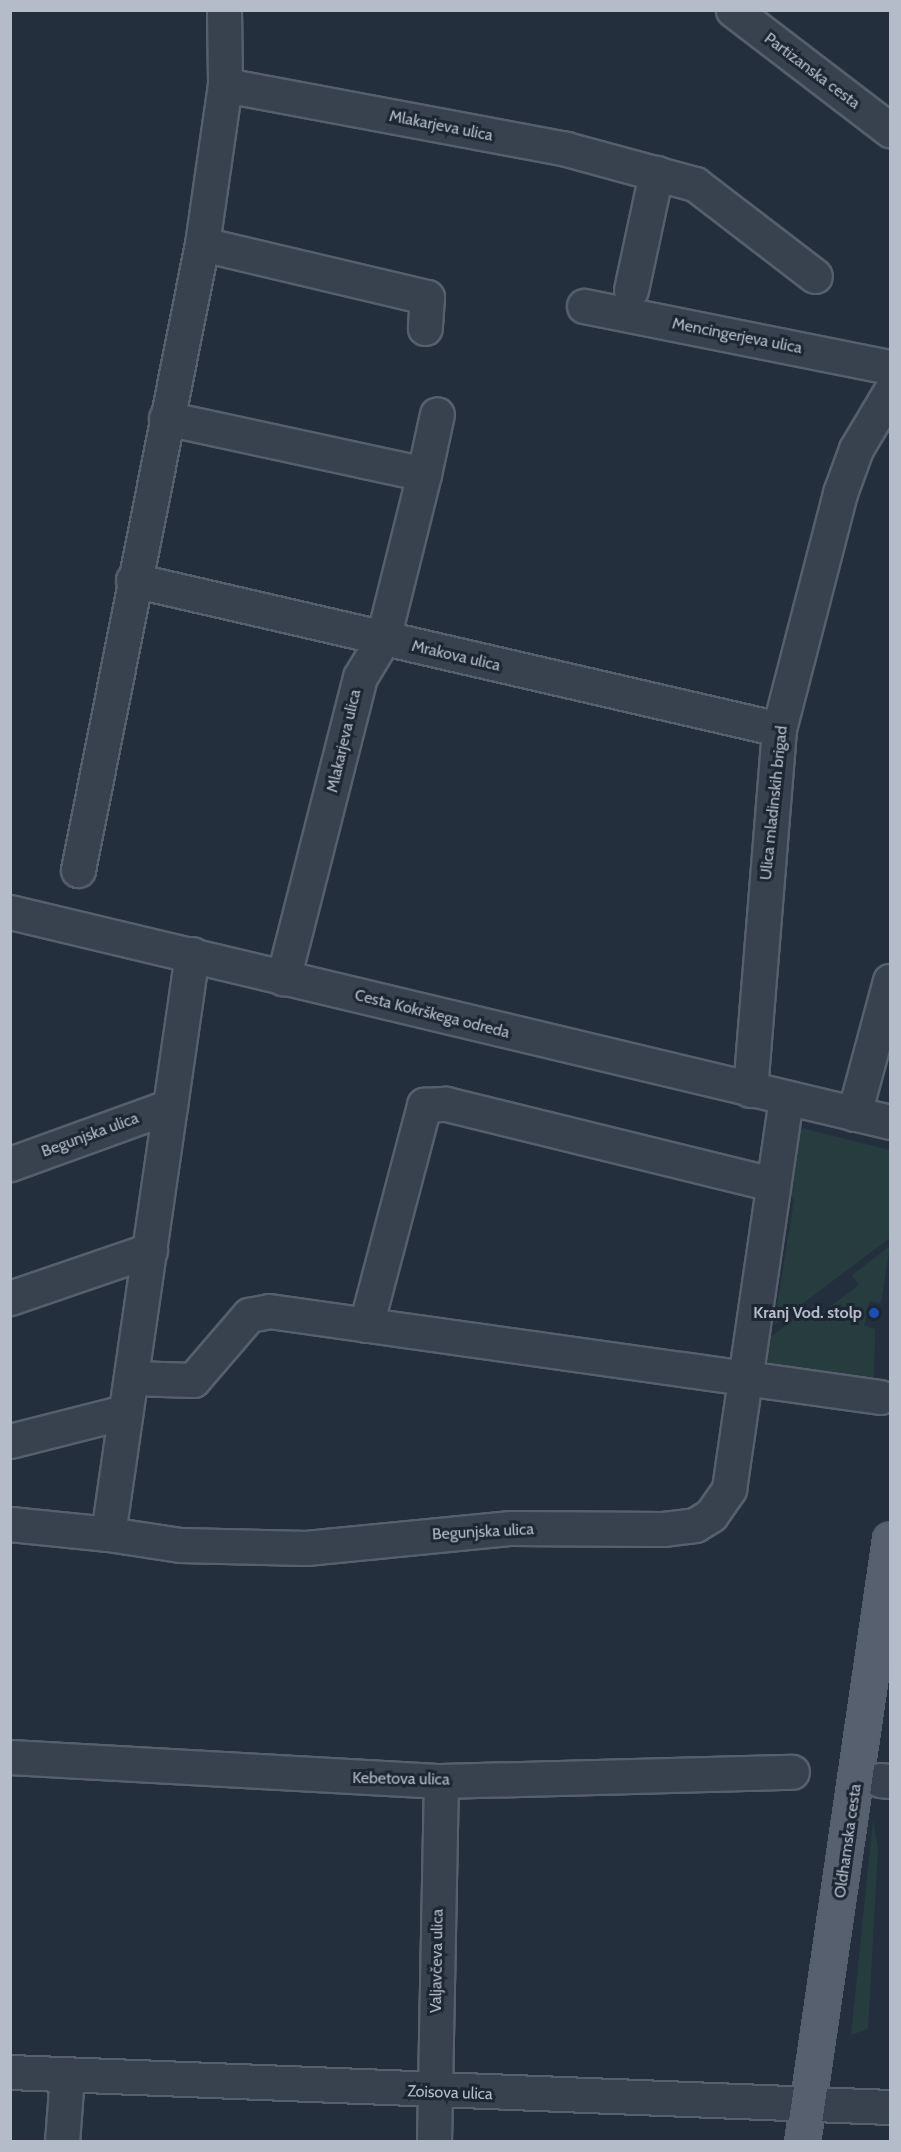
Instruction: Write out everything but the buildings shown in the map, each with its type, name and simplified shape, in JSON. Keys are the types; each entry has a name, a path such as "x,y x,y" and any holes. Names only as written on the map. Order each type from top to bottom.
{"main road":[{"name":"Oldhamska cesta","path":"802,2142 891,1539"}],"street":[{"path":"78,870 165,418 202,244 225,85 224,10"},
{"name":"Partizanska cesta","path":"734,10 891,130"},
{"name":"Mlakarjeva ulica","path":"225,85 566,149 695,184 815,276"},
{"path":"631,290 656,173"},
{"path":"202,244 427,297 424,328"},
{"name":"Mencingerjeva ulica","path":"584,306 891,367"},
{"name":"Ulica mladinskih brigad","path":"750,1090 779,729 840,493 856,449 891,392"},
{"name":"Mlakarjeva ulica","path":"283,978 360,676 383,639 437,414"},
{"path":"165,418 424,474"},
{"name":"Mrakova ulica","path":"134,579 383,639 779,729"},
{"name":"Cesta Kokrškega odreda","path":"10,912 891,1122"},
{"path":"108,1534 192,954"},
{"path":"854,1114 891,981"},
{"name":"Begunjska ulica","path":"10,1524 108,1534 180,1545 306,1548 511,1528 630,1531 695,1525 711,1515 729,1489 734,1374 786,1098"},
{"path":"366,1325 418,1115 424,1105 446,1104 771,1184"},
{"name":"Begunjska ulica","path":"10,1164 170,1106"},
{"path":"10,1298 150,1250"},
{"path":"131,1378 193,1380 249,1316 269,1311 734,1374 880,1397"},
{"path":"10,1441 125,1412"},
{"name":"Kebetova ulica","path":"10,1757 441,1781 792,1772"},
{"name":"Valjavčeva ulica","path":"434,2142 441,1781"},
{"name":"Zoisova ulica","path":"10,2072 434,2093 891,2107"},
{"path":"62,2142 67,2075"}],"green space":[{"path":"798,1127 890,1150 890,1238 774,1325 794,1200 782,1184"},
{"path":"890,1246 881,1303 870,1301 864,1326 875,1329 874,1386 774,1372 763,1363 760,1345 813,1305 820,1314 859,1285 852,1275"},
{"path":"873,1820 878,1848 868,2029 851,2035"}],"place":[{"name":"Kranj Vod. stolp","path":"874,1313"}]}
